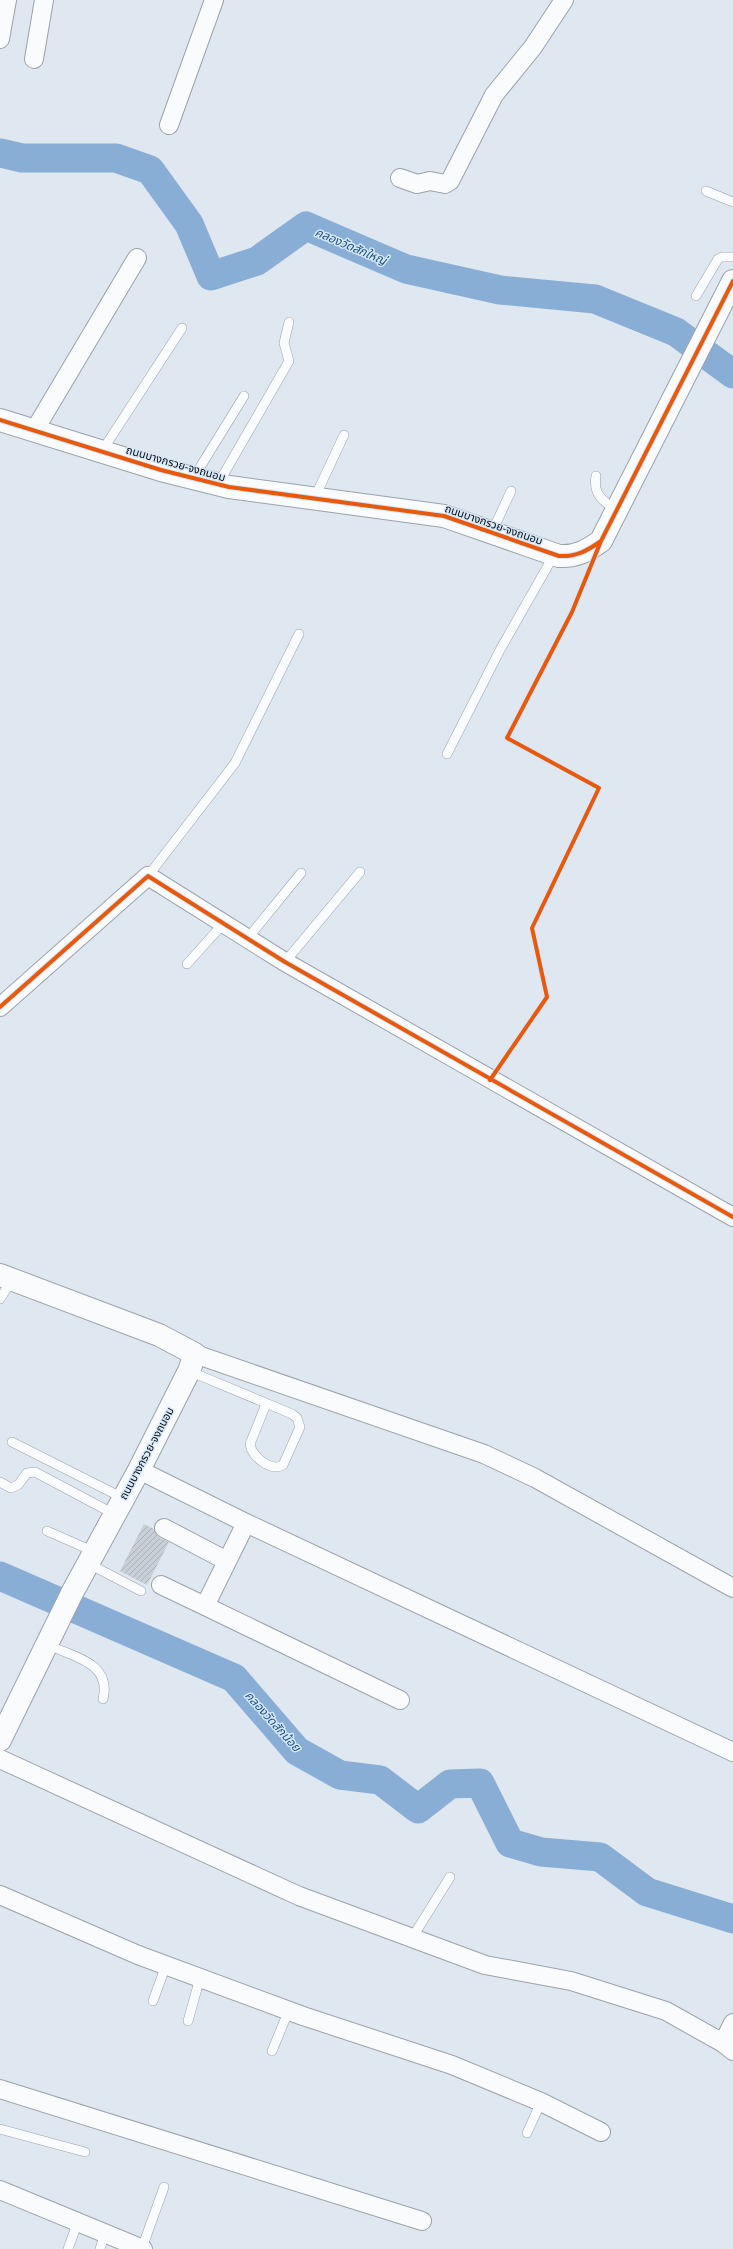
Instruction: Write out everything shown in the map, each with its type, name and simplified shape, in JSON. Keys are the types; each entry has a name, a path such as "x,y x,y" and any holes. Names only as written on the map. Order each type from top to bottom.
{"street":[{"path":"0,39 7,0"},
{"path":"34,59 44,0"},
{"path":"169,125 214,0"},
{"path":"400,178 417,184 430,181 445,184 450,181 494,95 533,47 564,0"},
{"path":"34,431 137,258"},
{"name":"ถนนบางกรวย-จงถนอม","path":"0,420 217,485 261,493 314,498 424,512 444,516 554,555 568,557 576,555 601,541 733,281"},
{"path":"0,1007 148,876 285,962 733,1217"},
{"path":"6,1278 159,1335 192,1363 484,1454 536,1478 733,1588"},
{"name":"ถนนบางกรวย-จงถนอม","path":"0,1740 48,1645 72,1593 92,1558 118,1506 139,1470 192,1363"},
{"path":"139,1470 246,1523 733,1752"},
{"path":"205,1606 246,1523"},
{"path":"164,1528 227,1561"},
{"path":"161,1585 400,1700"},
{"path":"0,1759 299,1896 485,1965 572,1981 666,2011 728,2047 733,2023"},
{"path":"0,1895 200,1978 289,2010 452,2064 541,2102 601,2132"},
{"path":"0,2089 422,2221"},
{"path":"0,2190 78,2221 103,2241 142,2249"}],"lane":[{"path":"706,191 733,202"},
{"path":"696,296 718,259 722,256 733,258"},
{"path":"217,485 288,361 284,343 289,322"},
{"path":"102,451 182,328"},
{"path":"193,478 244,396"},
{"path":"314,498 344,435"},
{"path":"596,476 595,483 599,498 617,510"},
{"path":"492,532 511,491"},
{"path":"448,754 500,650 554,555"},
{"path":"148,876 235,763 299,634"},
{"path":"285,962 360,872"},
{"path":"248,938 301,873"},
{"path":"187,964 223,924"},
{"path":"0,1299 6,1278"},
{"path":"192,1363 266,1404 298,1418 300,1427 283,1465 278,1468 273,1468 253,1454 250,1444 266,1404"},
{"path":"12,1442 118,1506"},
{"path":"0,1482 11,1488 15,1487 27,1473 35,1472 118,1506"},
{"path":"47,1531 92,1558 142,1591"},
{"path":"48,1645 94,1666 105,1680 103,1699"},
{"path":"412,1938 450,1877"},
{"path":"153,2000 166,1965"},
{"path":"188,2021 200,1978"},
{"path":"272,2051 289,2010"},
{"path":"527,2133 541,2102"},
{"path":"0,2129 85,2152"},
{"path":"142,2249 164,2187"},
{"path":"68,2249 78,2221"}],"building":[{"path":"144,1524 154,1529 159,1537 169,1542 147,1585 120,1571"}],"waterway":[{"name":"คลองวัดสักใหญ่","path":"0,153 22,158 116,158 150,170 189,224 211,276 257,261 306,226 406,269 500,290 595,299 676,332 733,374"},
{"name":"คลองวัดสักน้อย","path":"0,1576 234,1678 297,1751 340,1775 380,1780 418,1809 450,1784 480,1783 510,1843 541,1852 600,1857 647,1892 733,1919"}],"cycle path":[{"path":"0,420 161,470 229,487 444,516 559,556 571,555 591,548 601,541 733,281"},
{"path":"490,1080 547,997 532,928 599,788 507,738 572,612 601,541"},
{"path":"0,1007 148,876 285,962 733,1217"}]}
